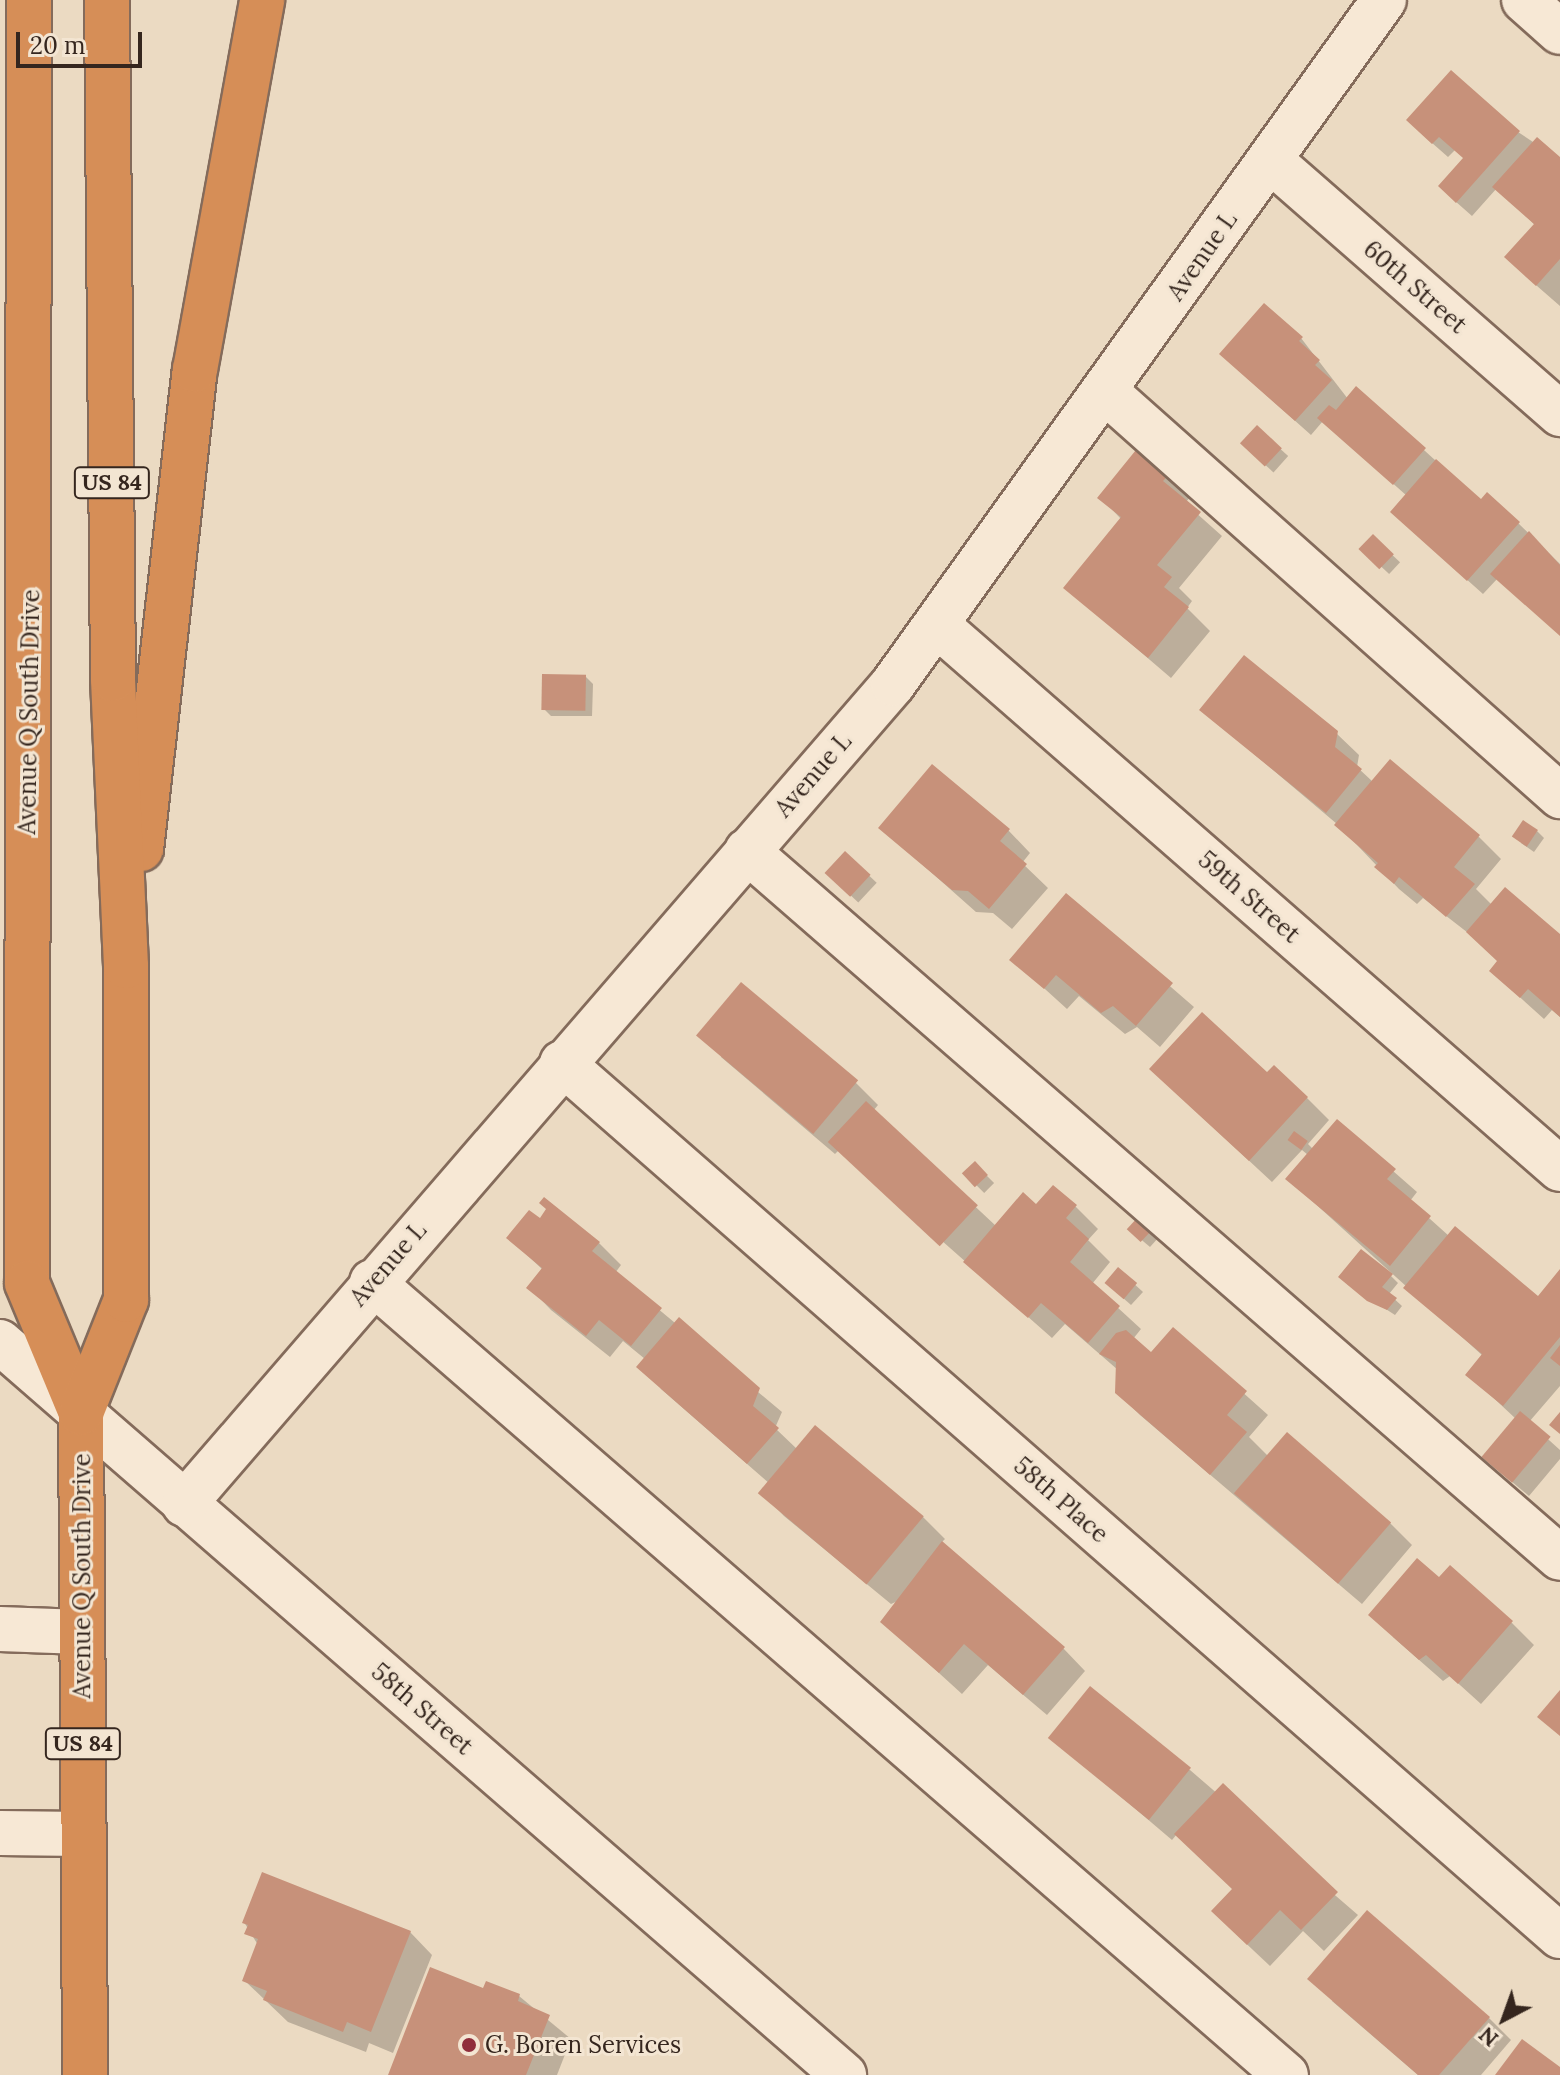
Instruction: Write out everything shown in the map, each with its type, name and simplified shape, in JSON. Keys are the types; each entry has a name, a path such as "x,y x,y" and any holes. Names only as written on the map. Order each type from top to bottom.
{"highway":[{"name":"Avenue Q South Drive","path":"29,0 27,1283 81,1413"},
{"name":"Avenue Q South Drive","path":"85,2075 81,1413 126,1300 126,966 113,679 107,0"},
{"path":"126,966 195,370 262,0"},
{"path":"0,720 25,1127"}],"street":[{"name":"Avenue L","path":"184,1504 372,1282 747,851 937,625 1384,0"},
{"path":"1524,0 1560,32"},
{"name":"60th Street","path":"1270,160 1560,414"},
{"path":"1106,392 1560,796"},
{"name":"59th Street","path":"937,625 1560,1169"},
{"path":"747,851 1560,1558"},
{"name":"58th Place","path":"562,1063 1560,1936"},
{"path":"372,1282 1286,2075"},
{"name":"58th Street","path":"0,1342 844,2075"},
{"path":"0,1629 82,1632"},
{"path":"0,1833 83,1834"}],"building":[{"path":"1451,70 1520,131 1456,203 1438,186 1463,158 1439,137 1432,144 1406,120"},
{"path":"1537,137 1560,157 1560,259 1536,286 1504,257 1534,224 1492,187"},
{"path":"1264,303 1303,337 1299,341 1320,360 1315,365 1332,380 1295,421 1219,354"},
{"path":"1356,386 1426,448 1393,485 1317,418 1329,405 1336,410"},
{"path":"1257,425 1282,448 1265,466 1240,443"},
{"path":"1140,445 1172,471 1163,481 1201,512 1157,565 1172,577 1164,587 1189,607 1148,658 1063,588 1121,517 1097,498"},
{"path":"1436,459 1481,499 1487,492 1520,522 1467,581 1390,512"},
{"path":"1529,531 1560,565 1560,636 1490,574"},
{"path":"1373,534 1394,554 1379,569 1358,549"},
{"path":"1244,655 1338,731 1335,747 1362,769 1326,813 1199,710"},
{"path":"542,674 586,675 585,711 541,710"},
{"path":"1390,759 1480,835 1454,867 1475,884 1446,917 1399,877 1394,884 1374,867 1378,863 1334,825"},
{"path":"932,764 1010,829 1000,841 1027,864 989,909 968,891 952,890 878,828"},
{"path":"1523,820 1538,830 1527,847 1512,837"},
{"path":"845,851 871,875 850,897 825,873"},
{"path":"1505,887 1560,934 1560,1017 1528,989 1520,998 1489,971 1497,961 1466,932"},
{"path":"1066,893 1173,983 1136,1026 1113,1006 1101,1013 1056,975 1044,989 1009,960"},
{"path":"741,982 858,1080 813,1134 696,1036"},
{"path":"1202,1012 1267,1072 1274,1065 1308,1097 1249,1161 1149,1069"},
{"path":"866,1101 978,1205 940,1246 828,1142"},
{"path":"1337,1119 1396,1169 1387,1179 1431,1216 1390,1266 1285,1179"},
{"path":"1294,1131 1308,1141 1301,1150 1288,1140"},
{"path":"975,1161 988,1175 975,1187 962,1173"},
{"path":"1053,1185 1077,1205 1066,1218 1089,1239 1070,1262 1120,1306 1088,1343 1041,1303 1028,1318 963,1262 1023,1192 1036,1204"},
{"path":"544,1197 600,1242 592,1251 662,1308 631,1346 599,1320 586,1336 526,1288 542,1268 506,1238 529,1210 540,1218 546,1209 539,1203"},
{"path":"1139,1216 1153,1229 1141,1242 1127,1229"},
{"path":"1455,1226 1538,1296 1560,1269 1560,1337 1503,1406 1465,1375 1482,1354 1403,1288"},
{"path":"1361,1249 1393,1274 1382,1287 1397,1298 1387,1310 1367,1301 1338,1277"},
{"path":"1118,1267 1137,1283 1124,1299 1105,1283"},
{"path":"679,1317 760,1388 753,1406 779,1428 747,1464 636,1367"},
{"path":"1173,1327 1247,1391 1227,1415 1247,1432 1210,1475 1115,1393 1116,1362 1099,1354 1116,1333 1126,1330 1151,1352"},
{"path":"1560,1345 1560,1366 1550,1358"},
{"path":"1520,1411 1551,1437 1512,1483 1481,1457"},
{"path":"1560,1412 1560,1434 1549,1425"},
{"path":"815,1425 924,1516 867,1584 758,1493"},
{"path":"1287,1432 1391,1523 1338,1584 1234,1493"},
{"path":"942,1541 1065,1647 1023,1695 964,1644 939,1673 880,1622"},
{"path":"1417,1558 1439,1577 1450,1565 1513,1621 1458,1684 1426,1655 1419,1660 1368,1615"},
{"path":"1090,1686 1191,1768 1149,1820 1048,1738"},
{"path":"1560,1690 1560,1736 1537,1717"},
{"path":"1223,1783 1338,1892 1301,1930 1280,1910 1247,1945 1211,1911 1232,1889 1174,1834"},
{"path":"262,1872 411,1931 371,2032 347,2022 343,2032 263,2000 267,1991 242,1981 258,1939 244,1934 248,1925 242,1923"},
{"path":"1367,1910 1490,2017 1439,2075 1418,2075 1307,1979"},
{"name":"G. Boren Services","path":"430,1967 483,1988 486,1981 520,1994 518,2001 550,2015 526,2075 388,2075"},
{"path":"1522,2039 1560,2067 1560,2075 1495,2075"}],"place":[{"name":"G. Boren Services","path":"469,2045"}]}
